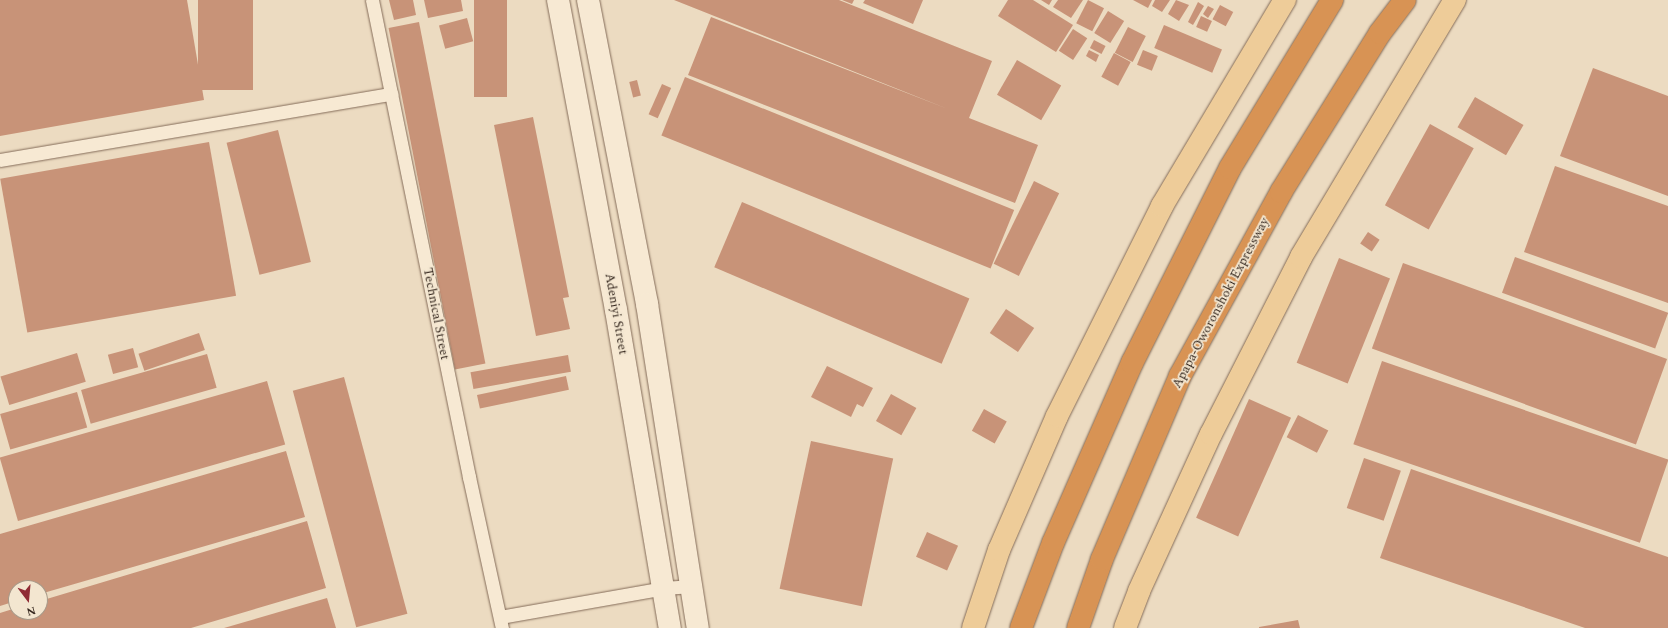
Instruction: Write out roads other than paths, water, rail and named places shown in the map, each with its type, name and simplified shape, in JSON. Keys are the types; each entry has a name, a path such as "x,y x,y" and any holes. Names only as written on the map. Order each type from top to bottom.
{"highway":[{"path":"1021,628 1054,543 1132,363 1230,168 1332,0"},
{"name":"Apapa-Oworonshoki Expressway","path":"1078,628 1102,559 1180,376 1281,192 1380,32 1405,0"}],"main road":[{"path":"973,628 999,550 1058,416 1162,206 1286,0"},
{"path":"1125,628 1139,591 1211,434 1301,257 1455,0"}],"street":[{"name":"Adeniyi Street","path":"558,0 670,628"},
{"path":"588,0 647,304 698,628"}],"lane":[{"name":"Technical Street","path":"372,0 469,477 501,623"},
{"path":"0,160 391,94"},
{"path":"501,623 664,588 692,586"}]}
